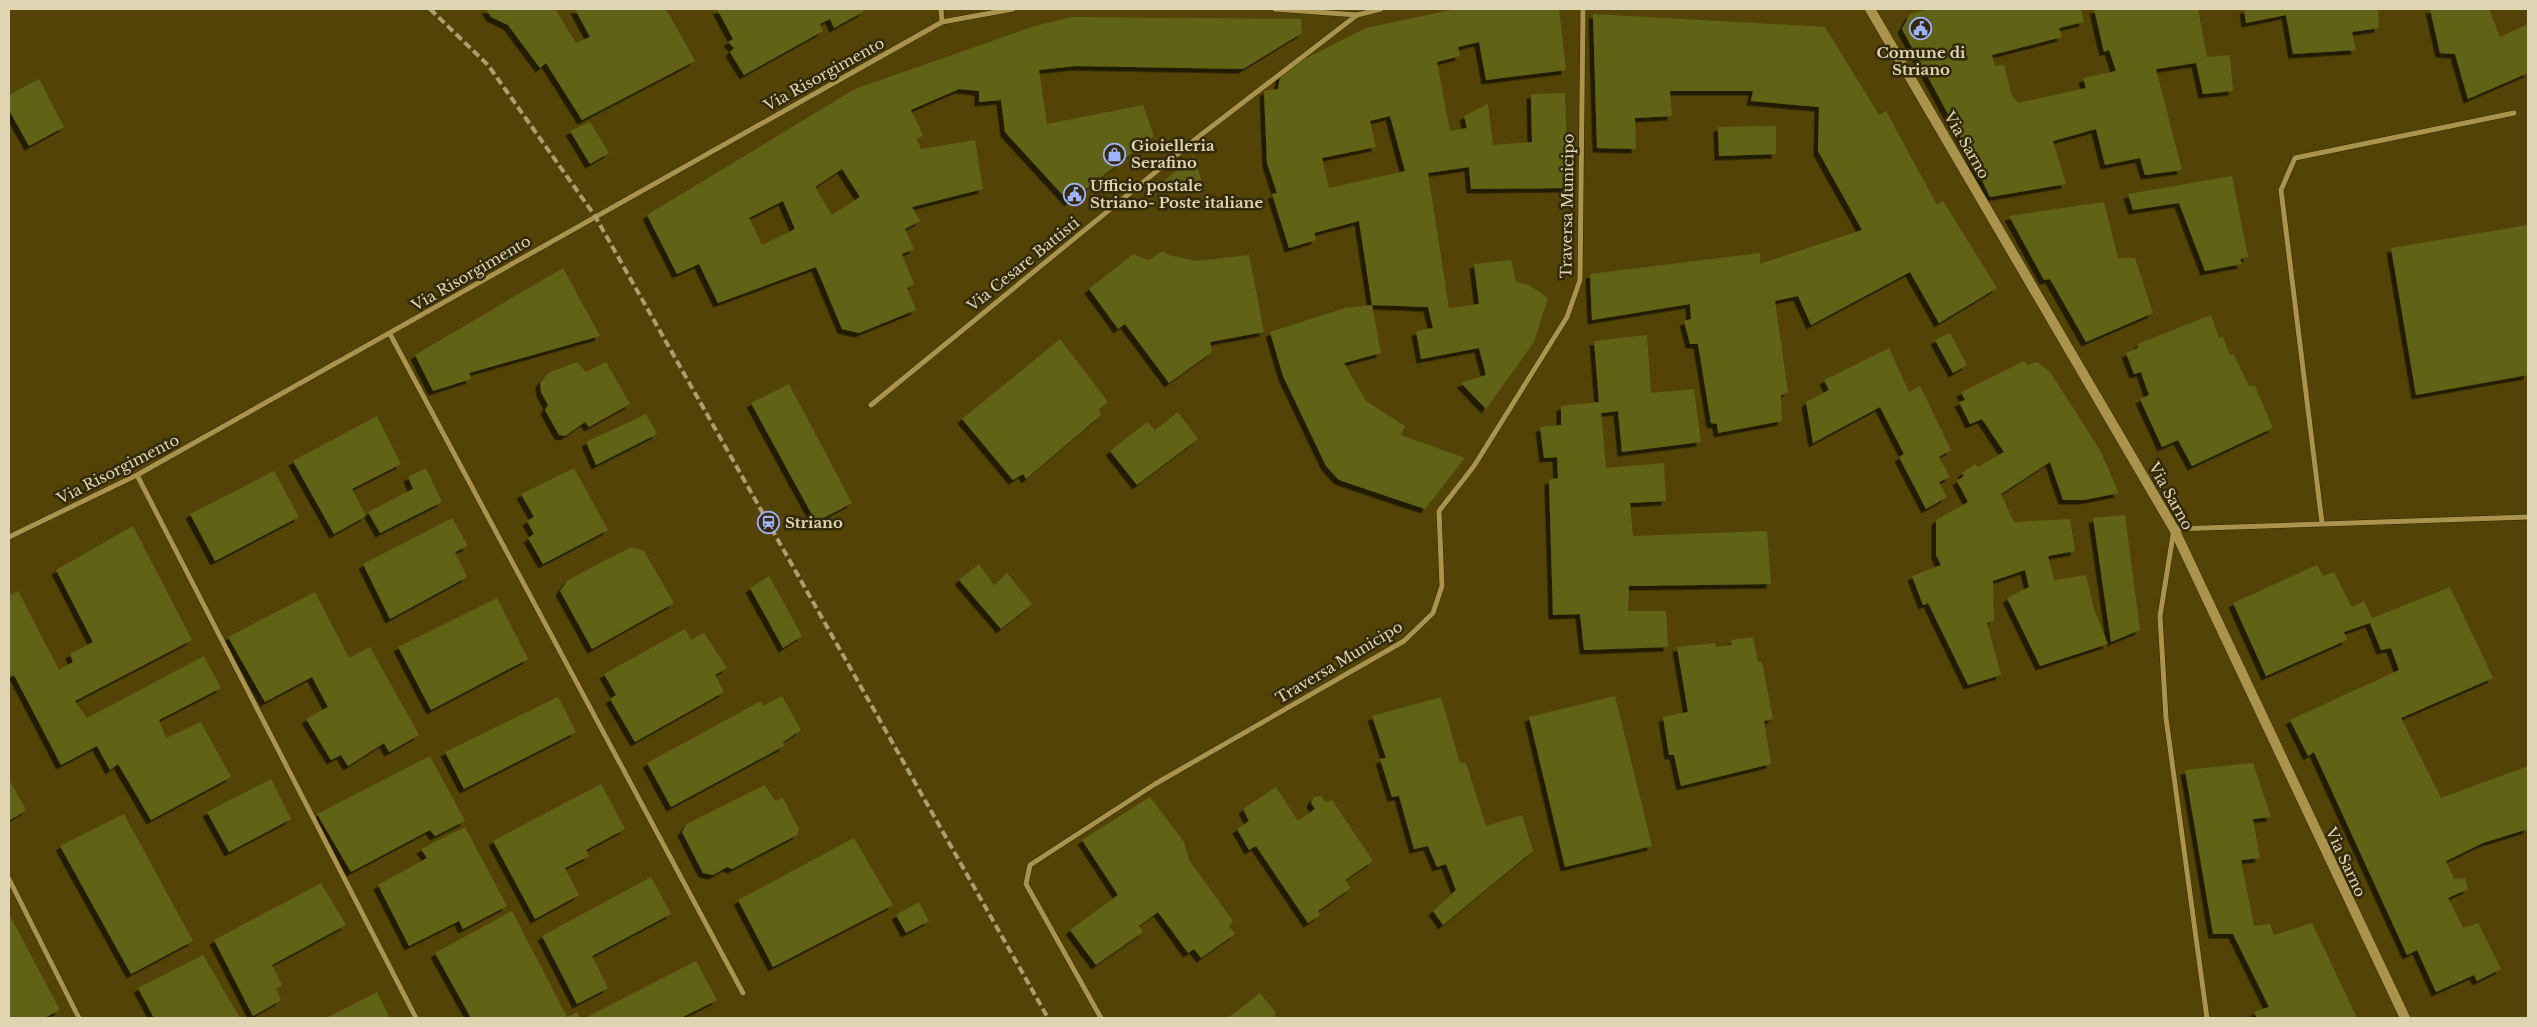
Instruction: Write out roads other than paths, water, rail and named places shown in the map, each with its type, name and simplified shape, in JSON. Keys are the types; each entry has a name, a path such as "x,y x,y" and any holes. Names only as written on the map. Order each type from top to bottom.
{"main road":[{"name":"Via Sarno","path":"1870,9 2174,529 2405,1018"}],"street":[{"path":"941,9 942,22"},
{"name":"Via Risorgimento","path":"9,538 137,475 942,22 1013,9"},
{"path":"1275,9 1357,15 1381,9"},
{"name":"Traversa Municipo","path":"1100,1018 1026,884 1030,865 1155,784 1404,641 1432,613 1442,586 1439,511 1474,466 1567,317 1580,280 1583,9"},
{"name":"Via Cesare Battisti","path":"871,405 1202,134 1357,15"},
{"path":"2322,524 2281,190 2294,158 2514,113"},
{"path":"390,334 743,993"},
{"path":"137,475 416,1018"},
{"path":"2208,1018 2166,718 2160,616 2174,529 2528,517"},
{"path":"9,879 79,1018"}],"railway":[{"path":"430,9 488,65 595,216 1048,1018"}],"place":[{"name":"Comune di Striano","path":"1921,29"},
{"name":"Gioielleria Serafino","path":"1115,154"},
{"name":"Ufficio postale Striano- Poste italiane","path":"1074,194"},
{"name":"Striano","path":"769,522"}]}
